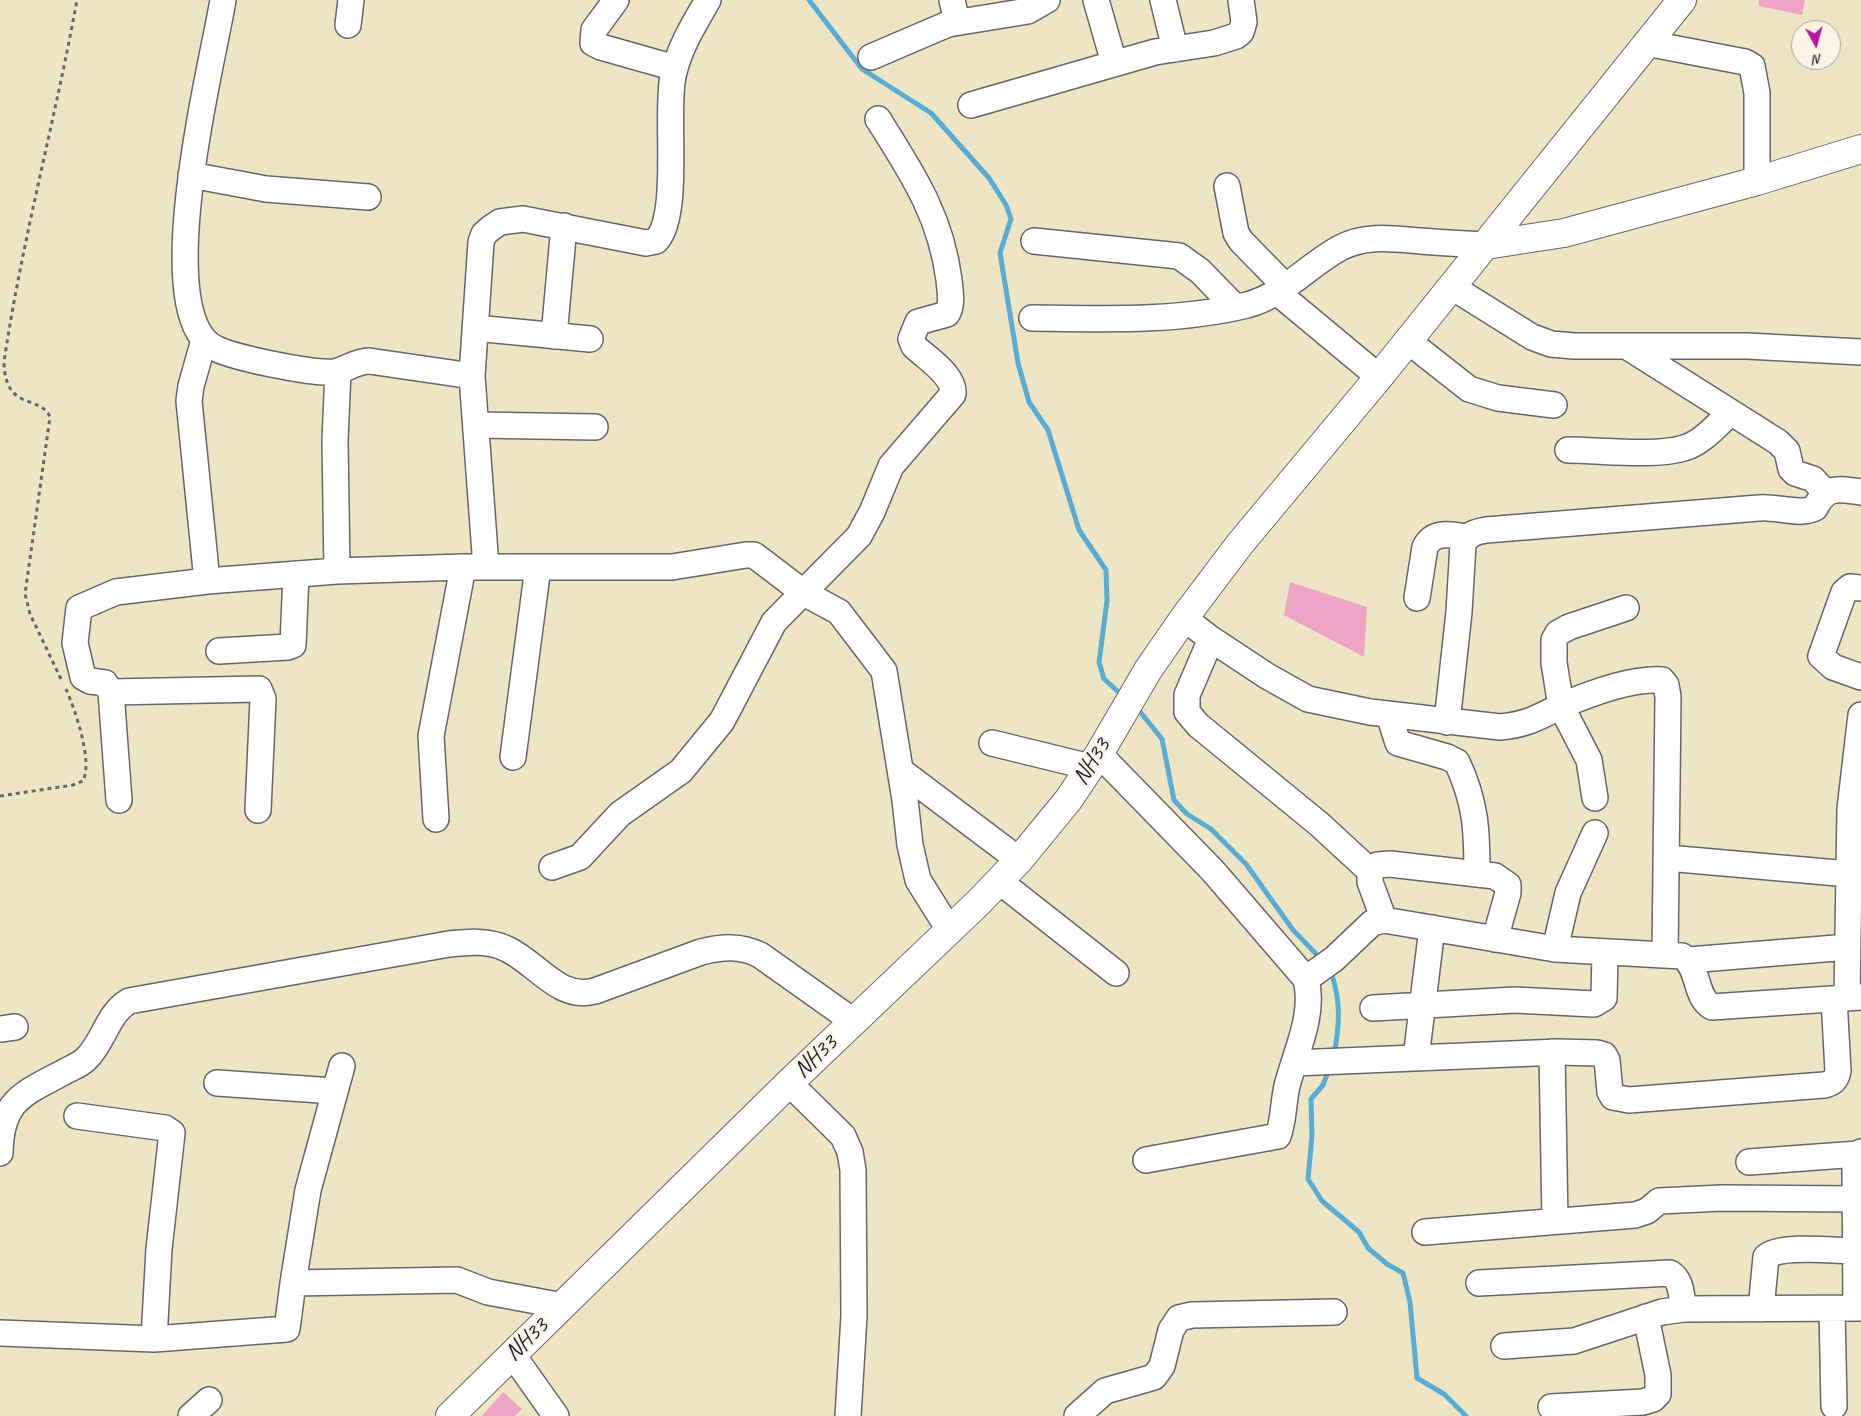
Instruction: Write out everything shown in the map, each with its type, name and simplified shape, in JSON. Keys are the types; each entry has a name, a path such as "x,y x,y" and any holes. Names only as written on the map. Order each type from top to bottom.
{"main road":[{"name":"NH33","path":"450,1416 789,1083 950,931 1019,860 1051,823 1094,760 1136,690 1184,618 1239,545 1379,377 1682,0"},
{"path":"1486,245 1564,232 1757,181 1861,149"}],"street":[{"path":"223,0 185,218 185,260 190,308 195,326 204,340 214,348 259,361 326,372 338,371 356,362 369,361 472,376"},
{"path":"348,25 351,0"},
{"path":"616,0 594,30 593,43 675,68"},
{"path":"436,819 431,736 475,567 477,425 472,376 478,260 484,234 500,222 523,218 646,243 660,238 670,190 671,93 675,68 692,27 708,0"},
{"path":"871,57 954,11 1028,11 1048,0"},
{"path":"1096,0 1114,63"},
{"path":"1163,0 1175,49"},
{"path":"971,105 1155,52 1214,42 1236,36 1241,32 1244,22 1241,0"},
{"path":"1646,43 1745,62 1752,66 1758,93 1757,181"},
{"path":"552,867 580,857 620,814 681,771 722,721 774,622 859,536 872,512 890,466 952,394 954,388 950,380 914,346 911,339 918,322 941,316 949,310 950,293 942,238 926,197 878,119"},
{"path":"191,175 266,189 368,197"},
{"path":"1227,186 1236,232 1241,242 1282,290 1379,377"},
{"path":"554,336 564,226"},
{"path":"1032,318 1153,319 1235,307 1282,290 1339,248 1366,239 1395,238 1486,245"},
{"path":"1034,241 1179,256 1200,271 1235,307"},
{"path":"1452,287 1532,337 1551,344 1574,346 1747,346 1861,352"},
{"path":"475,328 590,339"},
{"path":"204,340 190,386 189,401 207,580"},
{"path":"1408,341 1469,389 1498,398 1554,405"},
{"path":"1626,346 1778,442 1787,451 1791,469 1795,473 1813,479 1826,492"},
{"path":"337,571 335,442 338,371"},
{"path":"1568,450 1654,451 1685,448 1700,440 1730,413"},
{"path":"477,425 595,427"},
{"path":"1417,598 1425,547 1429,539 1436,535 1467,537 1486,530 1762,508 1805,512 1815,508 1826,492 1831,490 1861,492"},
{"path":"1447,722 1459,612 1463,544 1467,537"},
{"path":"119,800 111,692 105,683 90,681 82,675 75,643 78,608 116,592 207,580 337,571 475,567 672,566 754,555 804,593 839,612 884,671 901,771 910,845 918,880 950,931"},
{"path":"513,757 538,567"},
{"path":"219,652 288,647 293,645 296,574"},
{"path":"1861,588 1850,587 1844,592 1821,656 1833,667 1861,677"},
{"path":"1595,798 1589,760 1561,706 1553,648 1554,640 1558,632 1569,627 1626,608"},
{"path":"1184,618 1211,639 1267,676 1308,699 1341,708 1389,715 1500,728 1521,725 1561,706 1601,691 1652,679 1662,680 1666,685 1668,697 1665,955"},
{"path":"1211,639 1187,694 1187,712 1198,725 1320,824 1370,871 1370,882 1384,920"},
{"path":"111,692 259,689 263,699 258,810"},
{"path":"1389,715 1398,743 1447,757 1457,762 1475,811 1478,830 1478,874"},
{"path":"1294,1063 1552,1052 1597,1052 1604,1055 1607,1060 1610,1092 1613,1096 1622,1100 1824,1084 1836,1079 1847,998 1850,809 1861,715"},
{"path":"992,743 1094,760 1318,971"},
{"path":"901,771 1019,860"},
{"path":"1555,949 1568,893 1595,833"},
{"path":"1667,858 1849,874"},
{"path":"1370,871 1377,865 1390,864 1495,876 1503,880 1508,885 1508,892 1495,939"},
{"path":"999,881 1116,973"},
{"path":"1146,1160 1278,1136 1287,1086 1310,1008 1318,971 1372,923 1384,920 1555,949 1682,956 1689,960 1848,947"},
{"path":"1416,1058 1432,928"},
{"path":"0,1153 4,1126 16,1099 30,1089 86,1060 117,1010 129,1001 449,944 471,942 507,949 563,988 577,994 595,991 701,952 719,948 747,949 760,955 853,1021"},
{"path":"1373,1008 1515,1000 1573,1004 1600,1003 1606,991 1605,952"},
{"path":"1689,960 1704,999 1712,1007 1847,998"},
{"path":"1552,1052 1555,1221"},
{"path":"0,1332 154,1338 287,1329 306,1198 342,1066"},
{"path":"217,1083 335,1091"},
{"path":"789,1083 843,1136 850,1152 853,1170 854,1316 848,1416"},
{"path":"77,1116 166,1128 172,1133 159,1249 154,1338"},
{"path":"1504,1346 1574,1341 1646,1317 1684,1309 1859,1308 1855,1165 1860,1153 1749,1162"},
{"path":"1425,1232 1635,1215 1647,1211 1659,1202 1722,1198 1856,1199"},
{"path":"1761,1308 1766,1258 1770,1254 1788,1250 1857,1245"},
{"path":"1479,1282 1670,1273 1676,1276 1679,1283 1684,1309"},
{"path":"293,1283 457,1280 488,1292 563,1306"},
{"path":"1832,1309 1834,1406"},
{"path":"1077,1416 1105,1391 1154,1377 1162,1366 1171,1330 1179,1318 1192,1315 1334,1312"},
{"path":"1551,1407 1643,1402 1653,1399 1658,1394 1658,1375 1646,1317"},
{"path":"512,1354 556,1416"}],"path":[{"path":"0,796 74,785 83,781 86,774 78,718 26,600 50,417 45,410 13,393 6,381 4,362 28,230 77,0"}],"building":[{"path":"1759,0 1805,0 1802,15 1759,6"},
{"path":"1290,582 1367,607 1364,657 1284,615"},
{"path":"503,1392 522,1409 515,1416 482,1416"}],"waterway":[{"path":"809,0 862,69 931,113 989,178 1006,205 1011,219 1000,253 1018,363 1029,402 1048,430 1079,530 1106,570 1107,601 1099,662 1104,679 1123,696"},
{"path":"1137,708 1162,739 1174,800 1187,814 1211,829 1246,864 1293,930 1321,959"},
{"path":"1330,969 1338,1001 1334,1054"},
{"path":"1329,1069 1323,1085 1311,1099 1312,1136 1308,1179 1322,1201 1359,1232 1368,1248 1387,1264 1403,1273 1410,1302 1417,1378 1444,1394 1466,1416"}]}
